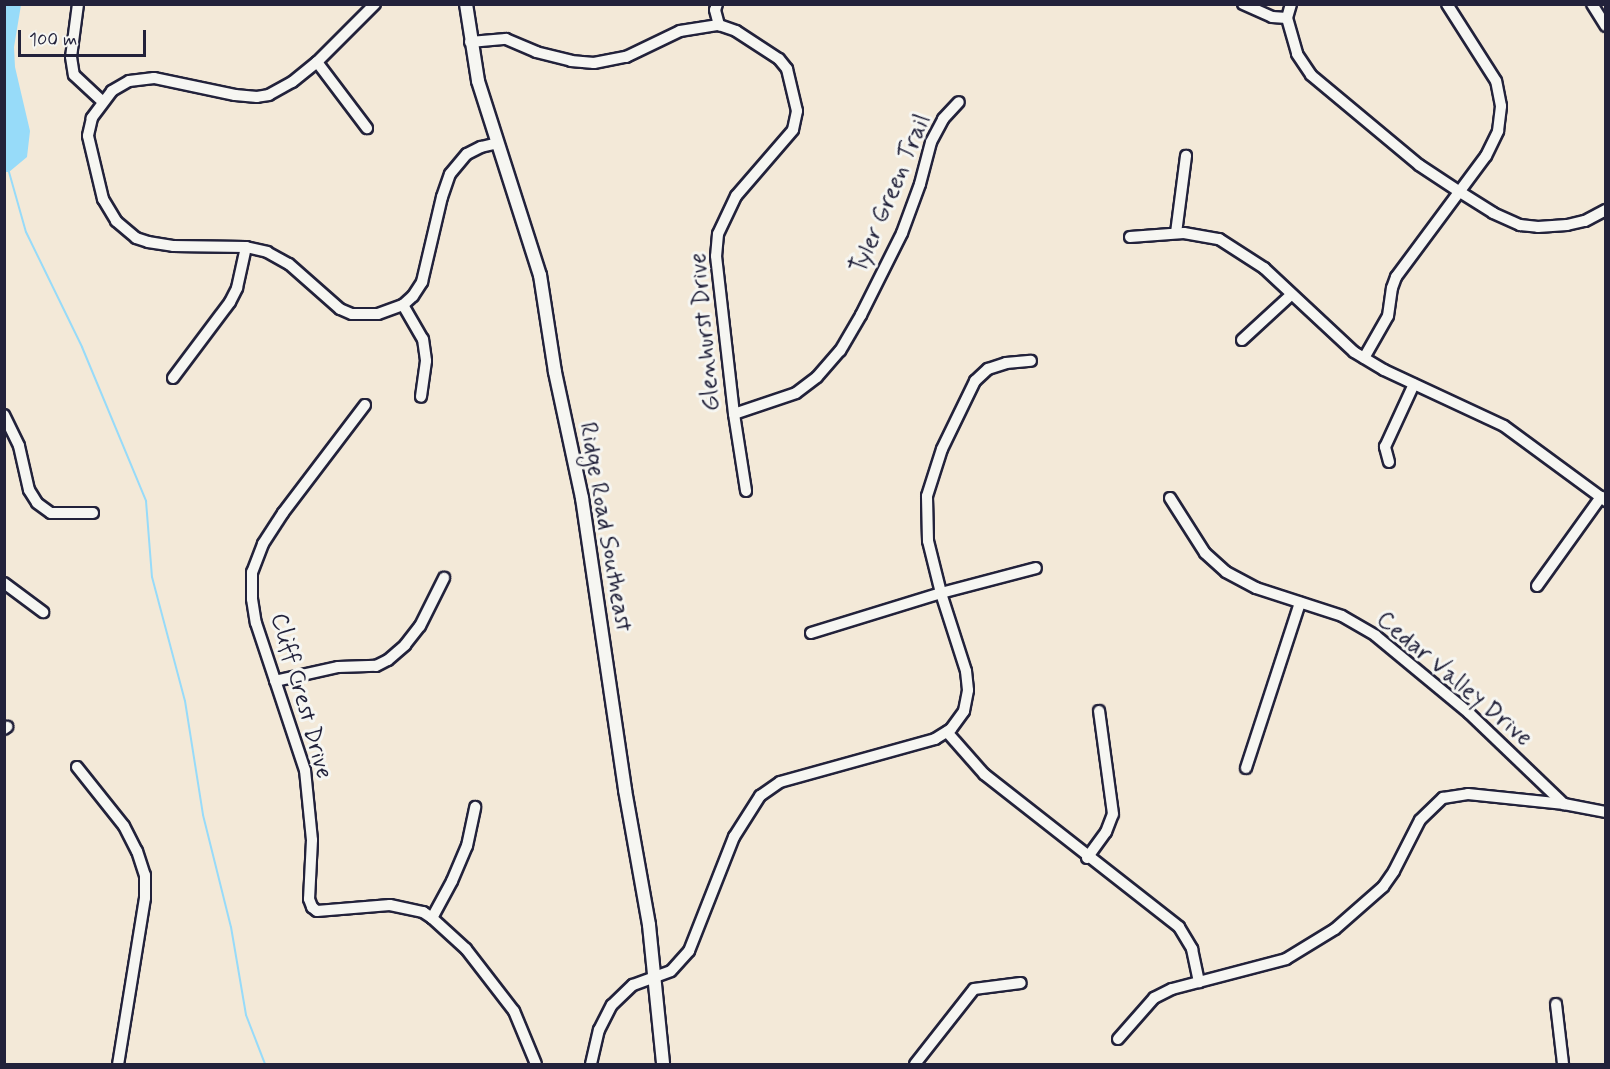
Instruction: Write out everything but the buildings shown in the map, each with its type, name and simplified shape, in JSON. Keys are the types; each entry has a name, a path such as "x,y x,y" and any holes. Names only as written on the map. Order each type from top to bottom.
{"street":[{"path":"78,4 70,57 74,75 102,101"},
{"path":"375,4 317,62 281,89 257,97 141,78 129,81 112,91 102,101 90,123 89,148 103,199 116,221 136,237 148,242 186,246 246,247 284,261 340,309 352,314 378,314 403,305 413,296 422,282 442,197 450,174 467,154 481,147 498,144"},
{"name":"Ridge Road Southeast","path":"466,4 470,42 478,81 540,275 553,364 582,498 655,977 663,1065"},
{"path":"470,42 506,39 536,52 571,61 594,63 626,57 680,31 719,25 715,10 717,4"},
{"path":"1243,4 1272,17 1287,18"},
{"path":"1291,4 1287,18 1297,54 1311,75 1419,165 1460,192 1493,213 1520,225 1538,227 1567,225 1585,220 1605,210"},
{"path":"1592,4 1605,26"},
{"path":"1364,358 1388,316 1396,277 1460,192 1493,143 1501,106 1498,87 1491,69 1452,6"},
{"name":"Glenhurst Drive","path":"719,25 736,31 779,59 787,69 797,111 793,130 736,196 725,214 718,234 716,256 734,414 746,491"},
{"path":"317,62 367,128"},
{"name":"Tyler Green Trail","path":"734,414 796,393 817,377 840,351 861,315 902,233 920,184 931,142 943,119 959,102"},
{"path":"1176,234 1186,156"},
{"path":"1130,237 1176,234 1219,239 1264,268 1318,321 1364,358 1504,426 1603,499 1537,586"},
{"path":"173,378 230,302 237,288 246,247"},
{"path":"1242,340 1291,295"},
{"path":"403,305 423,339 426,361 421,397"},
{"path":"591,1065 599,1030 612,1005 633,985 677,966 688,951 734,837 746,813 760,796 780,783 934,739 946,732 964,711 968,690 966,671 941,593 928,541 927,496 942,449 975,381 988,369 1006,363 1031,361"},
{"path":"1389,462 1385,447 1414,384"},
{"name":"Cliff Crest Drive","path":"364,405 283,513 263,544 252,572 255,615 274,681 291,724 305,771 312,840 309,899 312,907 317,910 390,905 423,912 432,918 465,949 514,1011 536,1065"},
{"path":"4,415 19,446 29,490 37,503 51,513 93,513"},
{"name":"Cedar Valley Drive","path":"1170,498 1206,552 1226,572 1257,588 1342,616 1376,636 1469,713 1564,804"},
{"path":"811,633 941,593 1036,568"},
{"path":"274,681 338,667 376,666 388,660 405,645 420,626 444,578"},
{"path":"4,583 43,612"},
{"path":"1246,768 1300,603"},
{"path":"1087,858 1106,832 1113,814 1099,711"},
{"path":"946,732 984,774 1087,858 1179,927 1192,949 1199,982"},
{"path":"77,767 124,826 137,851 145,875 145,898 118,1065"},
{"path":"1118,1039 1154,998 1172,989 1286,959 1335,929 1383,887 1394,871 1420,820 1433,805 1443,798 1468,794 1564,804 1605,812"},
{"path":"432,918 452,881 467,846 475,807"},
{"path":"915,1065 974,989 1021,983"},
{"path":"1556,1004 1563,1065"}],"water":[{"path":"5,4 21,5 14,47 15,67 30,131 27,157 9,172 4,172"}],"waterway":[{"path":"9,172 26,232 82,347 146,501 152,577 185,701 203,815 231,927 246,1015 265,1064"}]}
